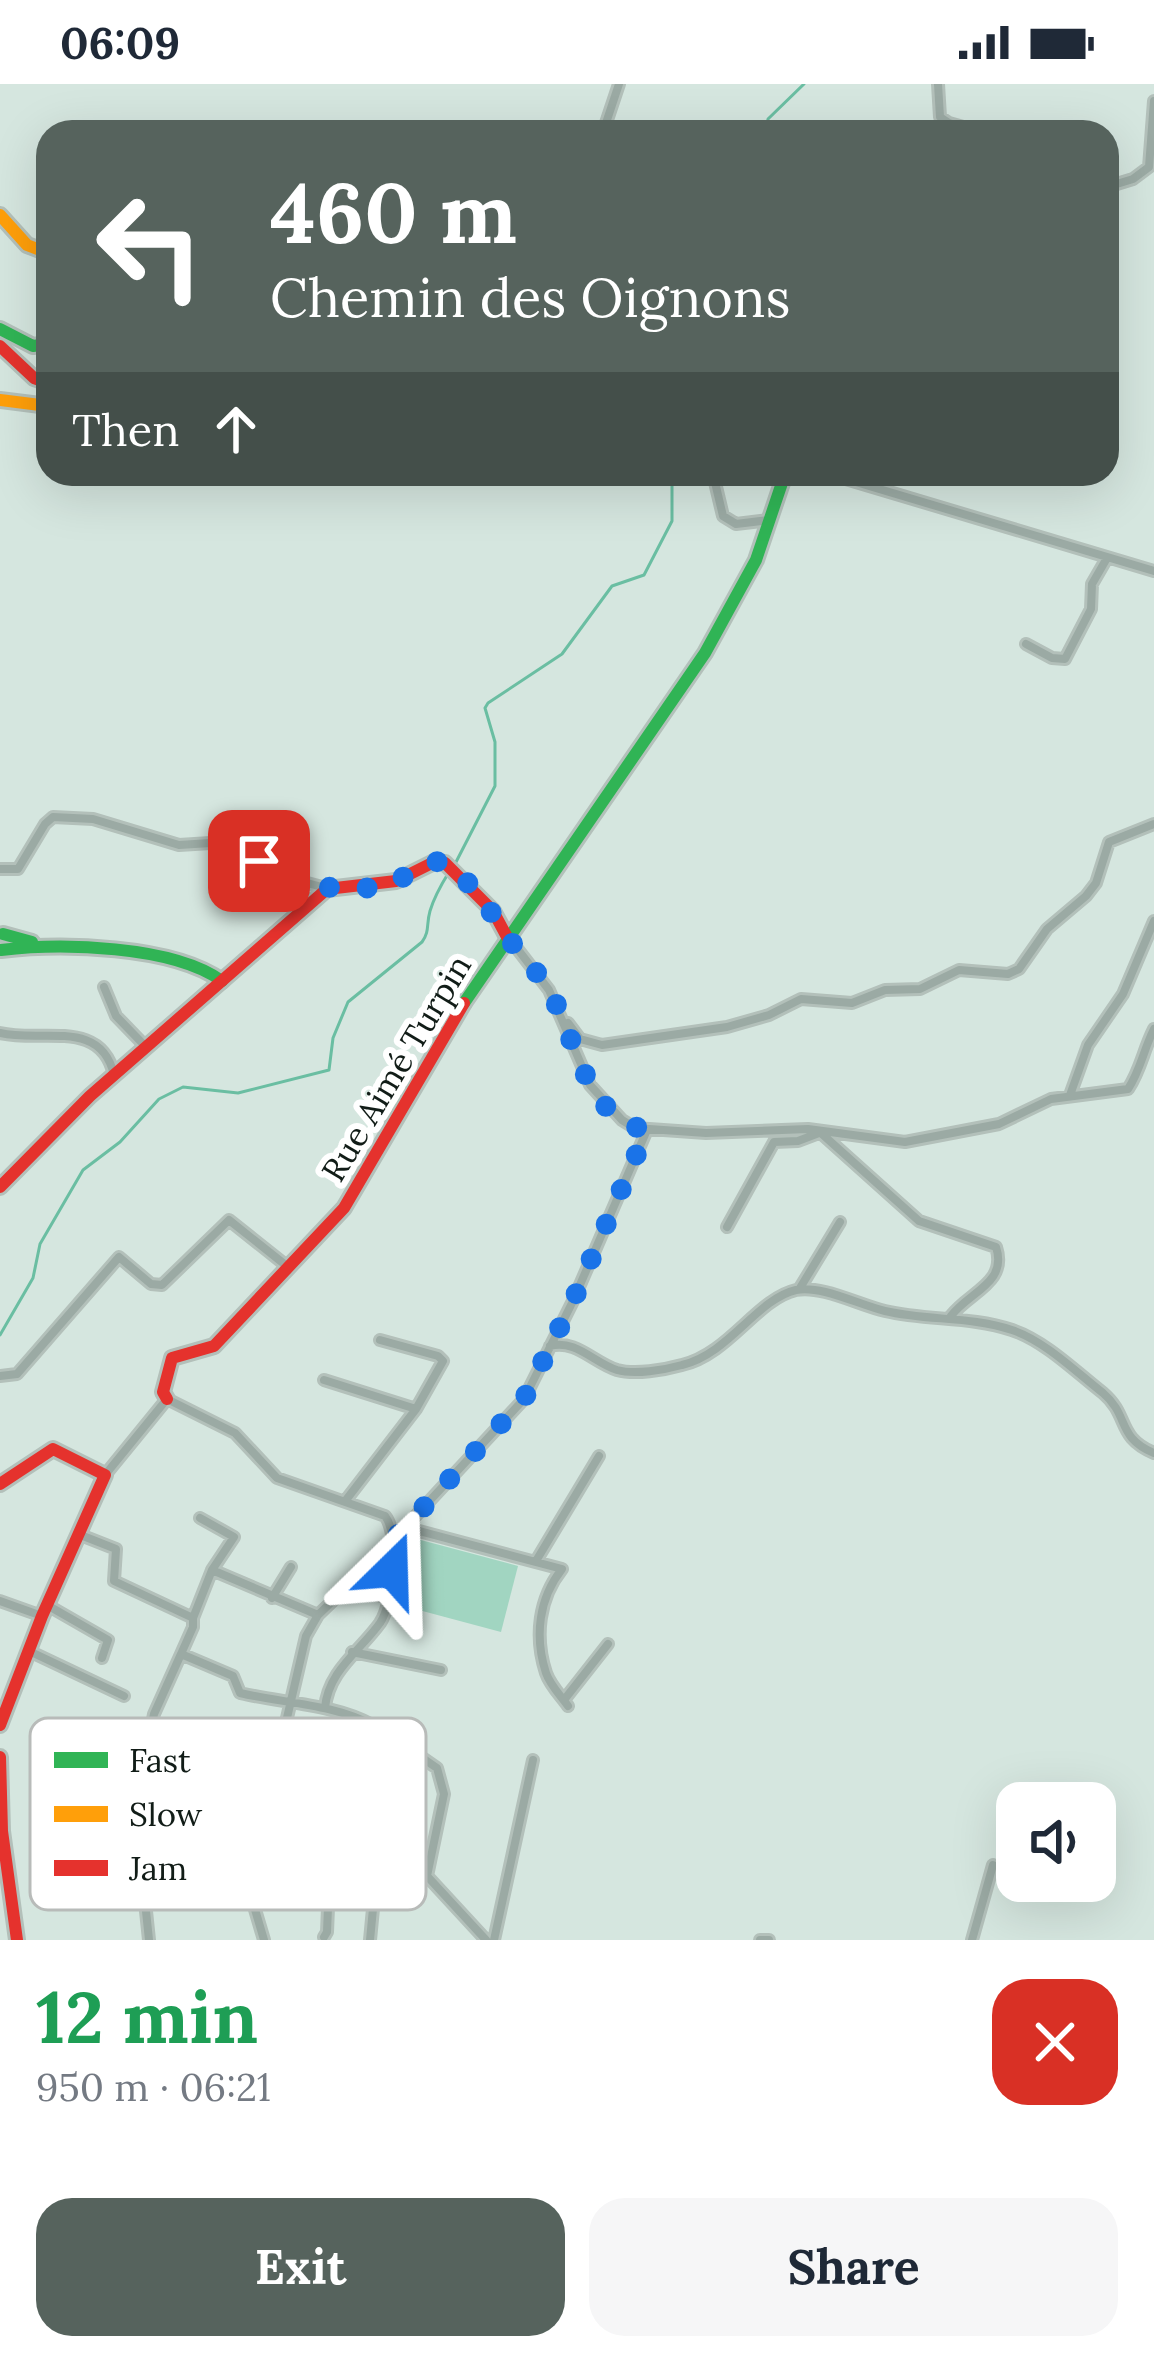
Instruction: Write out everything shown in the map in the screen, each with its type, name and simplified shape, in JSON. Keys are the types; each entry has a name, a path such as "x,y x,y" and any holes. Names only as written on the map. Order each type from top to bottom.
{"street":[{"path":"607,120 619,84"},
{"path":"938,84 940,117 948,120"},
{"path":"1119,183 1149,167 1154,101"},
{"path":"0,215 27,245 36,248"},
{"path":"0,329 36,346"},
{"path":"0,346 36,379"},
{"path":"0,400 36,404"},
{"path":"716,486 723,516 736,524 770,520"},
{"name":"Rue Aimé Turpin","path":"167,1399 163,1392 172,1358 214,1346 344,1208 507,937 705,653 756,560 781,486"},
{"path":"869,486 1154,571"},
{"path":"1026,644 1052,658 1065,659 1090,609 1092,584 1107,558"},
{"path":"0,869 18,869 53,817 93,819 179,845 226,842 292,880 327,889 396,881 434,862 450,867 493,911 580,1039 602,1045 727,1027 769,1015 801,999 852,1003 886,990 920,989 959,970 1008,974 1019,969 1047,929 1096,883 1109,842 1154,824"},
{"path":"0,1187 52,1130 327,889"},
{"path":"1070,1094 1088,1045 1123,994 1154,921"},
{"path":"56,948 2,931 1,951 56,948 204,966 222,981"},
{"path":"104,987 116,1016 147,1048"},
{"path":"563,1017 590,1085 622,1120 647,1130 706,1133 770,1128 905,1142 999,1124 1070,1094 1128,1089 1142,1069 1142,1052 1154,1029"},
{"path":"0,1033 66,1036 96,1044 110,1057 114,1075"},
{"path":"287,1718 306,1636 318,1615 524,1399 647,1130"},
{"path":"727,1227 774,1142 821,1133"},
{"path":"821,1133 919,1221 996,1247 997,1273 951,1316"},
{"path":"0,1376 14,1376 21,1370 119,1257 151,1284 162,1286 229,1220 290,1268"},
{"path":"799,1289 840,1222"},
{"path":"550,1346 570,1346 622,1371 680,1366 717,1349 784,1294 799,1289 901,1314 951,1316 1013,1330 1047,1350 1115,1404 1128,1438 1154,1453"},
{"path":"346,1500 416,1409 443,1361 380,1340"},
{"path":"324,1380 416,1409"},
{"path":"0,1725 105,1474 167,1399 235,1433 277,1478 385,1516 395,1539 389,1598 382,1620 352,1652 326,1695 325,1708"},
{"path":"0,1484 53,1449 105,1474"},
{"path":"536,1561 598,1456"},
{"path":"153,1718 193,1628 212,1570 234,1537 200,1519"},
{"path":"404,1527 562,1569 547,1589 540,1621 547,1677 566,1703 608,1645"},
{"path":"78,1534 116,1549 114,1581 193,1618"},
{"path":"272,1598 290,1567"},
{"path":"212,1570 318,1615"},
{"path":"347,1587 389,1598"},
{"path":"0,1601 45,1611 108,1640 102,1658"},
{"path":"29,1651 124,1696"},
{"path":"352,1652 441,1670"},
{"path":"181,1654 233,1676 240,1693 355,1718"},
{"path":"490,1940 532,1760"},
{"path":"0,1761 2,1831 17,1940"},
{"path":"426,1761 437,1768 444,1794 427,1876 490,1940"},
{"path":"972,1940 993,1865"},
{"path":"146,1910 149,1940"},
{"path":"255,1910 264,1940"},
{"path":"324,1937 328,1910"},
{"path":"370,1940 373,1910"}],"green space":[{"path":"417,1539 518,1566 501,1632 400,1605"}],"waterway":[{"path":"768,120 804,84"},
{"path":"455,864 495,786 495,742 485,708 562,654 612,586 644,575 672,521 672,486"},
{"path":"0,1335 33,1278 40,1244 83,1170 120,1142 159,1099 183,1087 238,1093 329,1070 333,1038 348,1002 422,942 449,872"}],"traffic: fast":[{"path":"0,329 36,346"},
{"path":"464,1003 705,653 756,560 781,486"},
{"path":"3,934 32,942"},
{"path":"1,950 115,949 175,960 222,981"}],"traffic: slow":[{"path":"0,215 27,245 36,248"},
{"path":"0,400 36,404"}],"traffic: jam":[{"path":"0,346 36,379"},
{"path":"0,1187 90,1096 327,889 396,881 434,862 445,863 493,911 507,937"},
{"path":"167,1399 163,1392 172,1358 214,1346 344,1208 464,1003"},
{"path":"0,1484 53,1449 105,1475 0,1725"},
{"path":"0,1757 2,1831 17,1940"}],"route":[{"path":"259,861 292,880 327,889 396,881 434,862 445,863 493,911 507,937 549,990 590,1085 622,1120 647,1130 573,1301 524,1399 396,1537 392,1570"}]}
